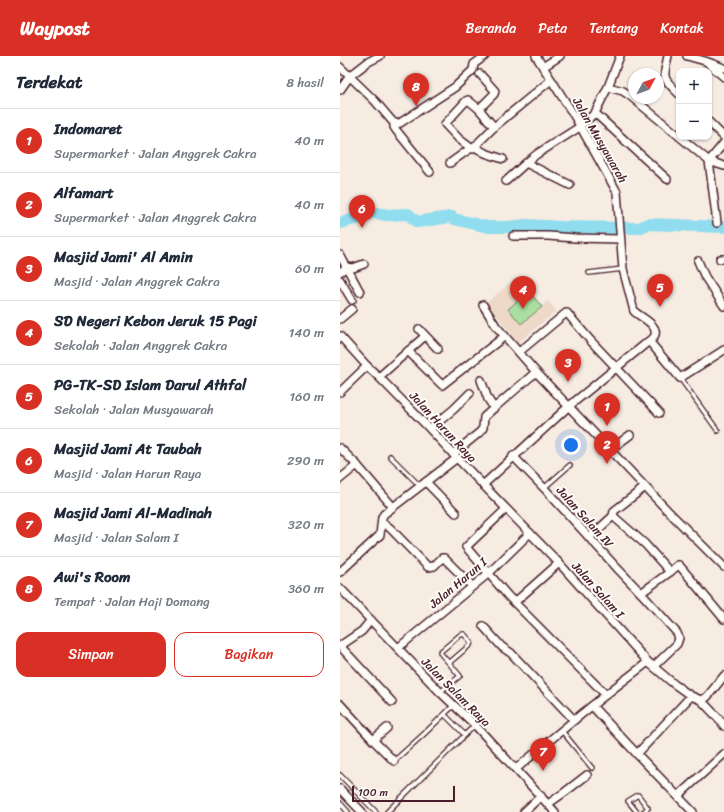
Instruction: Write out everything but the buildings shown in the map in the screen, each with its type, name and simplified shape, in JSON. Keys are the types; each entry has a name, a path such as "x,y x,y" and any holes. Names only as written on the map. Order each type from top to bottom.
{"street":[{"path":"340,90 350,76 368,62 380,56"},
{"path":"394,124 400,123 449,92 464,80 474,68 474,64 484,56"},
{"name":"Jalan Musyawarah","path":"536,56 580,126 617,192 623,269 634,311 654,328 654,337 649,341"},
{"path":"543,67 560,56"},
{"path":"506,182 537,154 580,126 595,113 608,87 620,56"},
{"path":"668,56 664,76 667,82 676,91"},
{"path":"687,56 724,68"},
{"path":"705,61 724,77"},
{"path":"340,67 376,101 394,124 396,130 430,172"},
{"path":"478,109 494,94 495,91 480,74"},
{"path":"450,163 473,148 494,127 551,80"},
{"path":"608,87 623,91 630,95 676,134"},
{"path":"494,127 478,109 466,100 445,123 459,139 473,148 503,159"},
{"path":"595,113 667,179"},
{"path":"712,125 724,137"},
{"path":"683,140 709,161 724,166"},
{"path":"717,223 709,161 724,143"},
{"path":"526,163 570,185"},
{"path":"513,236 620,238"},
{"path":"340,255 360,292"},
{"path":"698,261 705,277 724,306"},
{"path":"340,272 347,267 353,268 364,264"},
{"path":"340,280 352,300"},
{"path":"483,305 496,326 568,407 724,567"},
{"path":"340,319 352,309"},
{"path":"519,352 567,313 590,340 659,413"},
{"path":"419,329 438,349"},
{"name":"Jalan Harun Raya","path":"340,336 482,485 530,533"},
{"path":"379,376 425,336"},
{"path":"408,351 442,385 505,336"},
{"path":"482,485 568,407 649,341 680,378 724,350"},
{"path":"340,392 368,366"},
{"path":"340,572 378,537 381,532 382,517 384,514 423,484 455,456 483,428 484,417 536,372"},
{"path":"481,380 488,399 494,408"},
{"path":"430,429 470,393"},
{"path":"610,450 630,435"},
{"path":"340,448 357,465 393,507"},
{"name":"Jalan Salam IV","path":"513,456 642,593 677,633 679,638 677,644 651,664"},
{"path":"340,479 357,465"},
{"path":"423,484 456,513"},
{"path":"589,538 613,516 614,511 645,487"},
{"path":"506,509 466,547 508,596 605,694"},
{"path":"613,516 645,544 670,572"},
{"path":"382,522 390,528 428,568 434,566 442,558 444,558 472,586"},
{"name":"Jalan Salam I","path":"530,533 651,664 674,684 691,696 701,700"},
{"name":"Jalan Harun I","path":"398,648 489,572 530,533"},
{"path":"515,602 559,563"},
{"path":"642,593 678,565 724,619"},
{"name":"Jalan Salam Raya","path":"340,588 440,692 475,725 555,812"},
{"path":"371,620 362,631 340,646 392,702"},
{"path":"482,626 502,647 511,653 574,720"},
{"path":"516,769 605,694 651,664"},
{"path":"724,678 707,697 701,700 724,726"},
{"path":"637,754 691,696"},
{"path":"340,704 394,761"},
{"path":"592,706 693,812"},
{"path":"373,740 387,728"},
{"path":"678,796 724,754"},
{"path":"548,804 587,775"},
{"path":"340,789 362,812"},
{"path":"524,812 541,796"}],"lane":[{"path":"589,273 623,269"},
{"path":"680,378 718,431"},
{"path":"390,456 423,484"},
{"path":"544,488 570,465"},
{"path":"440,692 460,676 441,654 440,652 460,635 464,634 471,643 449,663"},
{"path":"394,761 454,705"},
{"path":"445,715 465,735"},
{"path":"386,812 475,725"},
{"path":"561,730 592,768"},
{"path":"340,775 376,812"},
{"path":"637,812 628,801 638,795 648,808 644,812"},
{"path":"340,803 348,812"}],"shaded area":[{"path":"517,277 542,306 548,301 556,311 518,343 486,303"}],"green space":[{"path":"529,291 542,307 521,324 508,309"}],"waterway":[{"path":"340,223 363,217 370,212 387,215 408,214 417,222 452,217 454,219 488,227 526,225 639,228 648,224 724,227"}],"place":[{"name":"Awi's Room","path":"416,106"},
{"name":"Masjid Jami At Taubah","path":"362,228"},
{"name":"PG-TK-SD Islam Darul Athfal","path":"660,307"},
{"name":"SD Negeri Kebon Jeruk 15 Pagi","path":"523,309"},
{"name":"Masjid Jami' Al Amin","path":"568,382"},
{"name":"Indomaret","path":"607,426"},
{"name":"Alfamart","path":"607,464"},
{"name":"Masjid Jami Al-Madinah","path":"543,771"}]}
